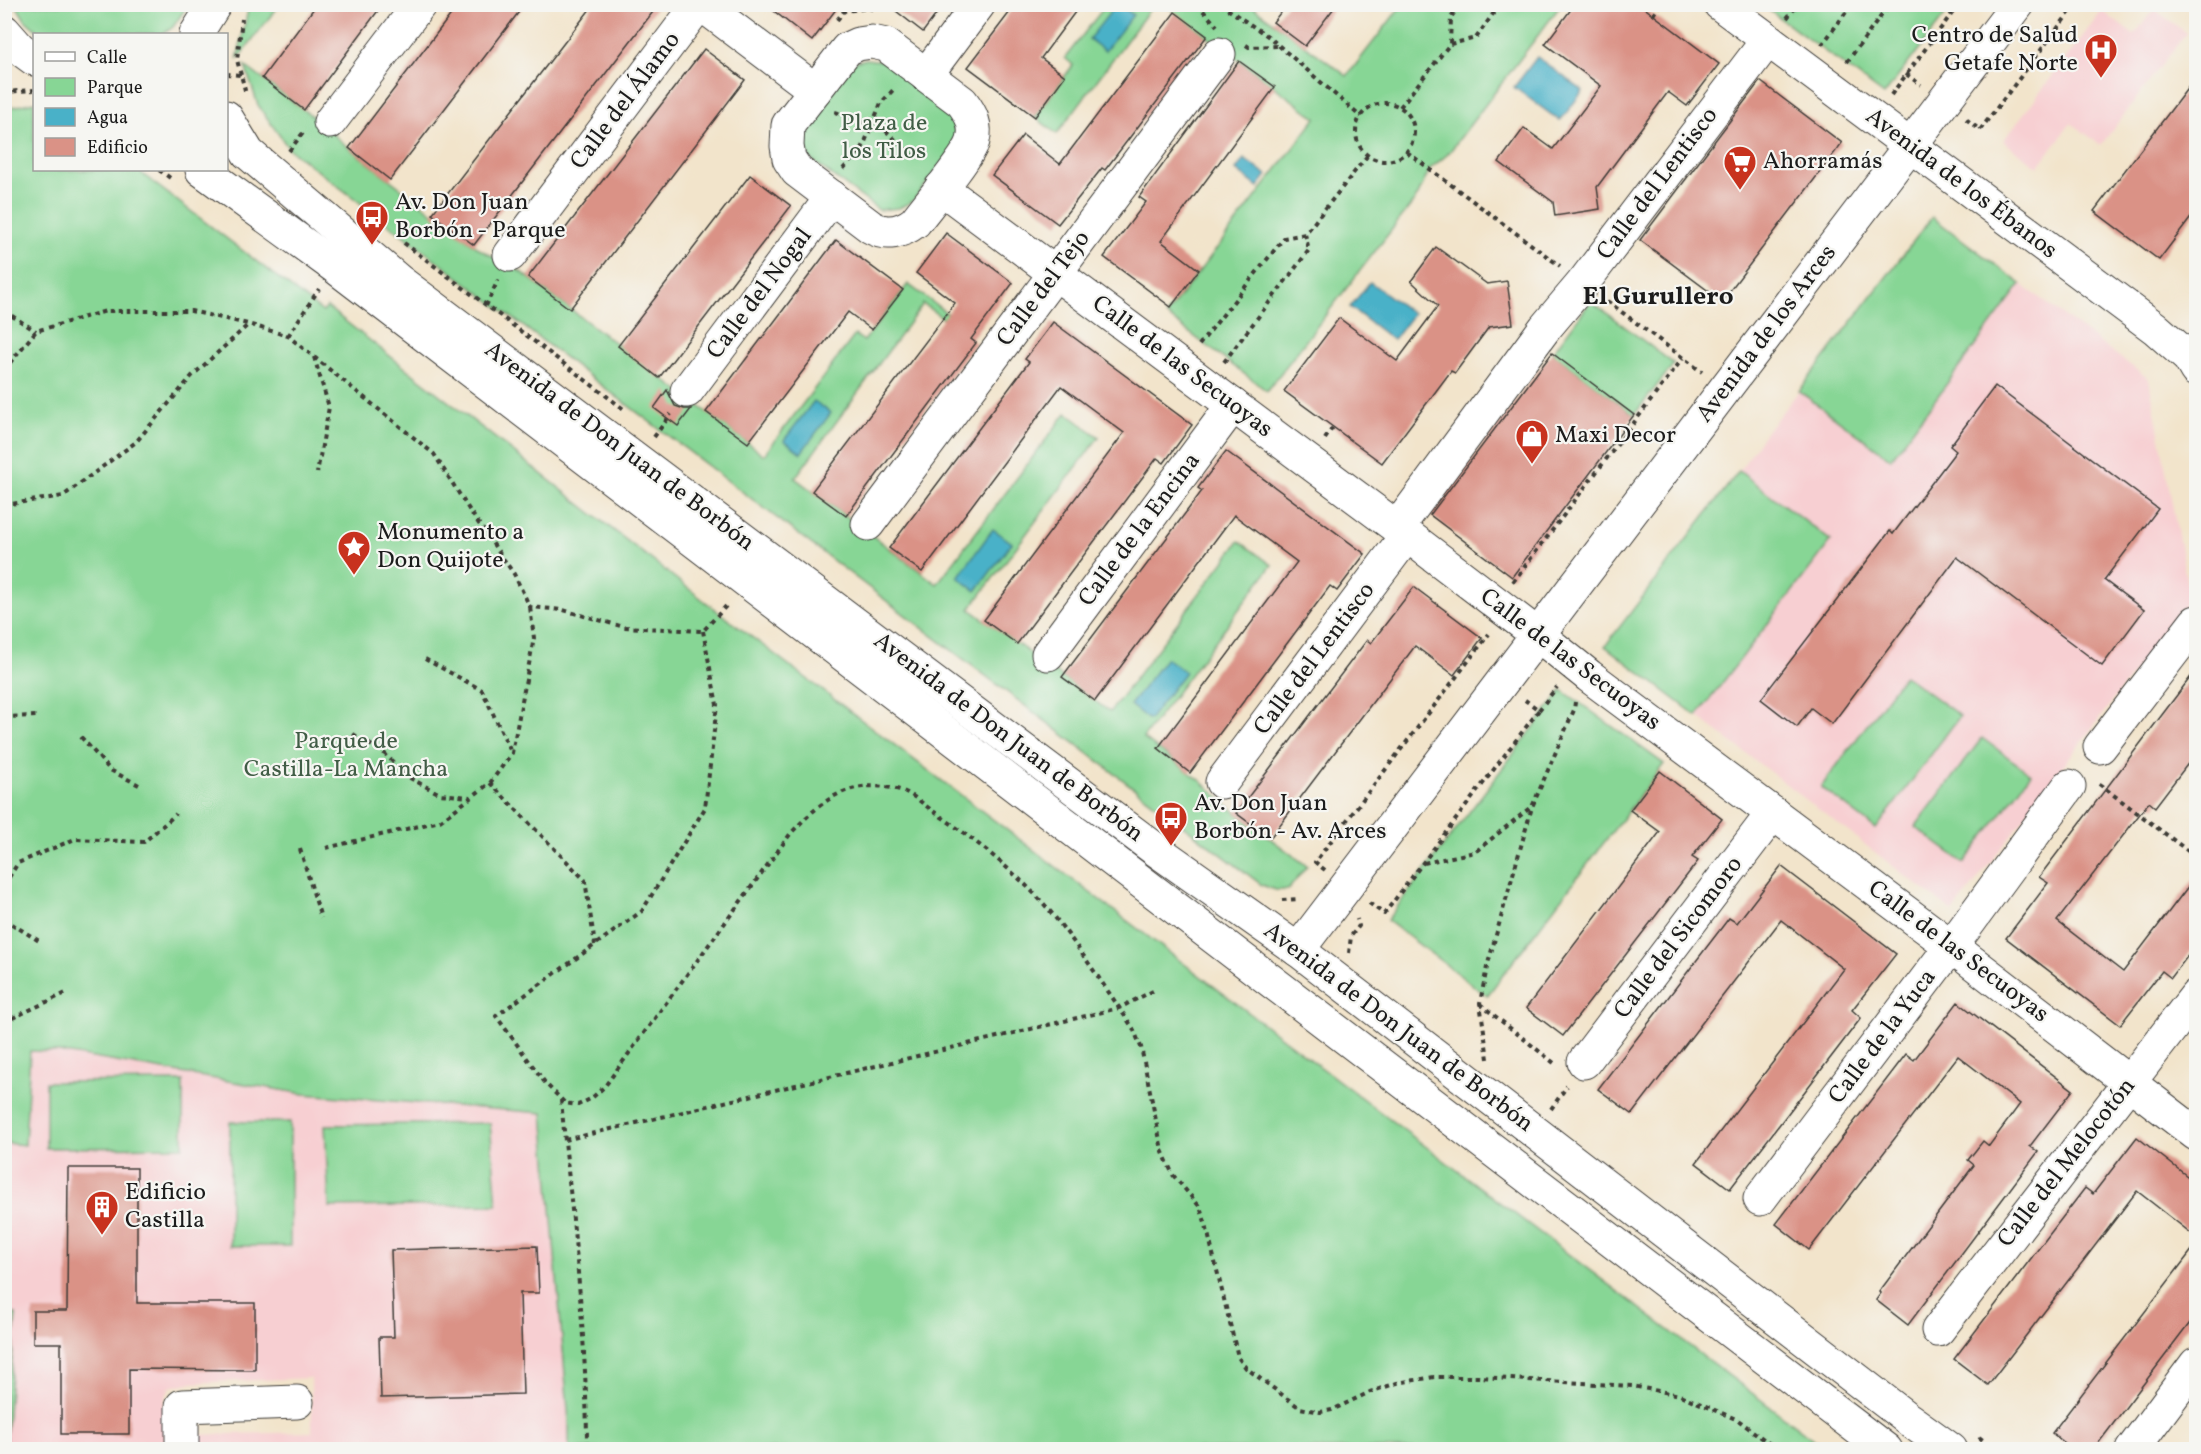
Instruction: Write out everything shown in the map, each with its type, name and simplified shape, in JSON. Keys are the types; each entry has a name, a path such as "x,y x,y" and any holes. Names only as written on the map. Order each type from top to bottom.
{"street":[{"path":"330,122 420,4"},
{"path":"700,4 822,100"},
{"name":"Calle del Álamo","path":"510,255 700,4"},
{"path":"919,70 979,4"},
{"name":"Avenida de los Ébanos","path":"1720,4 2155,328 2189,358 2196,370"},
{"name":"Avenida de los Arces","path":"1298,950 2018,4"},
{"path":"197,33 221,16"},
{"name":"Calle del Lentisco","path":"1222,782 1545,328 1583,283 1767,41"},
{"path":"872,42 886,45 919,70 962,102 971,113 974,124 971,146 937,174 915,222 905,230 878,231 797,171 789,159 788,125 822,100 847,49 858,44 872,42"},
{"name":"Calle del Tejo","path":"868,524 1219,54"},
{"name":"Avenida de Don Juan de Borbón","path":"228,120 248,153 400,282 1155,849 1298,950 1898,1412 1951,1449"},
{"name":"Avenida de Don Juan de Borbón","path":"203,171 334,266 1886,1449"},
{"name":"Calle de las Secuoyas","path":"937,174 1056,273 1402,531 1538,634 1589,676 1951,946 2196,1134"},
{"name":"Calle del Nogal","path":"687,391 825,192"},
{"name":"Calle de la Encina","path":"1048,654 1233,405"},
{"path":"2100,747 2196,622"},
{"name":"Calle de la Yuca","path":"1760,1199 1951,946 2080,782"},
{"name":"Calle del Sicomoro","path":"1576,1068 1773,813"},
{"name":"Calle del Melocotón","path":"1938,1330 2196,996"},
{"path":"2132,1449 2196,1364"},
{"path":"182,1449 182,1406 297,1401"}],"path":[{"path":"1220,4 1269,37 1361,117"},
{"path":"1400,107 1450,44 1451,17 1461,4"},
{"path":"1450,44 1476,38 1500,4"},
{"path":"1653,15 1660,4"},
{"path":"1817,52 1852,4"},
{"path":"1844,66 1890,4"},
{"path":"1885,103 1959,4"},
{"path":"830,29 844,11 870,8 879,15"},
{"path":"221,16 227,33"},
{"path":"228,35 240,75"},
{"path":"825,192 862,149 881,103 919,70"},
{"path":"4,92 33,91"},
{"path":"822,100 886,131 937,174"},
{"path":"1392,104 1400,107 1413,123 1412,143 1407,152 1388,161 1368,155 1360,147 1357,137 1357,126 1361,117 1374,105 1392,104"},
{"path":"1194,376 1284,238 1305,234 1368,155"},
{"path":"1194,376 1309,250 1305,234"},
{"path":"466,331 486,305 510,255"},
{"path":"288,336 334,266"},
{"path":"4,311 36,331"},
{"path":"4,370 36,331 106,312 191,311 288,336 434,454 514,574 530,608 534,639 512,753 490,783 440,821 326,848"},
{"path":"4,505 63,496 127,449 136,442 192,376 248,324"},
{"path":"314,356 329,407 317,473"},
{"path":"1508,589 1683,358"},
{"path":"637,460 687,391"},
{"path":"704,631 731,601"},
{"path":"530,608 563,610 624,627 704,631"},
{"path":"704,631 717,705 705,808 642,911 496,1016 546,1084 565,1103 578,1105 592,1098 605,1086 791,832 825,801 846,790 865,786 888,787 905,792 963,832 1035,894 1053,915 1132,1028 1141,1047 1162,1150 1173,1175 1200,1207 1238,1357 1246,1368 1300,1408 1320,1412 1332,1410 1370,1392 1397,1383 1434,1377 1478,1377 1632,1386 1680,1395 1738,1420 1778,1449"},
{"path":"1319,880 1326,871 1315,862 1491,631"},
{"path":"1365,900 1384,914 1539,710 1470,658"},
{"path":"425,659 482,690 512,753"},
{"path":"1489,1068 1480,1003 1487,967 1532,807 1574,710"},
{"path":"4,717 36,716"},
{"path":"353,734 385,754 408,777 440,794 471,798"},
{"path":"81,737 110,770 141,786"},
{"path":"2080,782 2196,858"},
{"path":"490,783 585,880 595,945"},
{"path":"1424,863 1475,852 1532,807"},
{"path":"4,885 18,863 75,839 144,842 176,814"},
{"path":"300,849 321,918"},
{"path":"4,919 39,941"},
{"path":"565,1140 1119,1008 1157,989"},
{"path":"4,1022 66,993"},
{"path":"1480,1003 1576,1068 1571,1080 1548,1113"},
{"path":"561,1099 576,1238 584,1346 588,1449"}],"shaded area":[{"name":"Centro de Salud Getafe Norte","path":"2154,9 2186,33 2101,145 2071,123 2038,167 2003,141 2102,11 2134,35"},
{"path":"2021,284 2149,379 2188,589 2185,605 1953,912 1697,716 1831,541 1739,471 1766,432 1799,391 1891,459"},
{"path":"29,1051 58,1052 304,1094 543,1113 569,1422 569,1449 193,1449 193,1435 312,1432 311,1378 188,1383 170,1387 164,1401 165,1449 5,1449 4,1143 25,1144"}],"green space":[{"path":"16,5 188,5 173,27 164,33 40,33 25,20"},
{"path":"249,5 279,5 237,60"},
{"path":"1106,5 1153,5 1057,134 1035,117 1073,65 1065,58"},
{"path":"1165,5 1250,5 1347,76 1402,5 1561,5 1448,154 1430,169 1417,197 1267,391 1166,315 1316,118"},
{"path":"1762,5 1953,5 1884,95"},
{"name":"Plaza de los Tilos","path":"866,59 882,61 951,111 958,125 957,144 913,201 899,208 879,210 810,159 804,143 804,130 854,62"},
{"path":"245,66 311,115 349,148 481,250 521,272 764,455 855,335 864,341 908,284 952,317 948,322 923,304 795,478 937,584 1066,413 1099,437 970,609 1110,712 1239,541 1272,565 1143,738 1200,780 1236,813 1307,866 1288,890 1275,890 1262,885 289,149 258,105"},
{"name":"Parque de Castilla-La Mancha","path":"33,102 33,171 138,171 323,312 327,307 716,610 1826,1449 569,1449 569,1422 543,1113 304,1094 58,1052 30,1051 25,1145 5,1143 4,109"},
{"path":"1932,217 2021,284 1891,459 1799,391"},
{"path":"1591,301 1674,364 1634,415 1552,353"},
{"path":"1739,471 1831,541 1697,716 1605,646"},
{"path":"1904,675 1960,716 1876,829 1821,787"},
{"path":"1562,690 1664,764 1487,996 1387,920"},
{"path":"1982,738 2031,774 1964,863 1915,827"},
{"path":"183,1081 183,1147 46,1148 46,1082"},
{"path":"230,1122 290,1122 290,1246 230,1246"},
{"path":"490,1123 497,1205 329,1207 325,1125"},
{"path":"5,1313 16,1314 5,1450 4,1449"}],"water":[{"path":"1116,5 1120,5 1133,15 1105,51 1089,39"},
{"path":"1537,57 1583,91 1560,121 1514,87"},
{"path":"1244,159 1267,175 1258,187 1236,170"},
{"path":"1370,282 1413,314 1393,340 1350,307"},
{"path":"814,401 831,413 801,453 784,440"},
{"path":"993,529 1012,543 976,591 958,577"},
{"path":"1166,658 1185,672 1149,720 1130,705"}],"building":[{"path":"317,4 383,4 304,110 262,78"},
{"path":"459,4 525,4 390,180 349,148"},
{"path":"594,4 659,4 474,245 432,214"},
{"path":"765,4 840,4 812,41"},
{"path":"887,4 944,4 923,32"},
{"path":"1016,4 1081,4 1041,58 1065,76 1035,117 968,67"},
{"path":"1287,4 1337,4 1305,46 1273,22"},
{"path":"1575,4 1639,4 1719,64 1687,106 1668,92 1597,187 1600,209 1555,216 1553,202 1499,162 1524,128 1553,149 1601,86 1545,44"},
{"path":"1175,12 1207,36 1105,170 1102,168 1058,224 992,175 1023,135 1060,164"},
{"path":"704,49 745,80 570,309 528,277"},
{"path":"1239,61 1275,87 1161,241 1199,270 1171,307 1104,257 1146,202 1139,197"},
{"path":"2196,77 2196,211 2159,260 2094,211"},
{"name":"Ahorramás","path":"1760,81 1842,143 1722,301 1640,240"},
{"path":"750,175 791,206 659,378 618,346"},
{"path":"946,233 1013,283 971,339 976,343 846,516 812,491 955,303 916,273"},
{"path":"836,240 903,290 872,330 848,312 748,443 706,412"},
{"path":"1436,247 1487,284 1507,281 1513,324 1489,327 1455,373 1451,371 1382,463 1284,391 1339,318 1397,361 1438,306 1411,281"},
{"path":"1053,322 1192,425 1164,463 1157,458 1017,644 984,620 1124,433 1061,386 922,572 889,548 1029,362 1025,359"},
{"name":"Maxi Decor","path":"1552,353 1634,415 1512,577 1430,515"},
{"path":"1995,386 2158,509 2104,580 2144,610 2102,666 1957,557 1832,724 1811,708 1797,727 1761,699 1890,531 1893,534 1956,451 1950,446"},
{"path":"667,390 675,406 691,409 678,426 654,408"},
{"path":"1226,451 1365,554 1337,591 1330,586 1190,773 1158,748 1297,562 1234,515 1095,701 1062,677 1202,491 1198,488"},
{"path":"1414,587 1482,638 1454,675 1415,646 1270,838 1236,813 1367,640 1371,643"},
{"path":"2196,670 2196,753 2155,807 2149,802 2057,921 2123,972 2196,876 2196,945 2171,978 2162,971 2120,1025 2006,938 2048,883 2039,877"},
{"path":"1660,771 1722,819 1692,857 1698,861 1563,1036 1526,1008 1660,832 1630,810"},
{"path":"1781,866 1896,954 1852,1010 1861,1018 1730,1189 1696,1163 1844,969 1781,920 1632,1114 1598,1089 1729,918 1737,923"},
{"path":"1958,1002 2073,1090 2030,1146 2038,1152 1908,1325 1876,1300 1881,1293 1879,1292 1974,1165 1968,1160 1983,1141 1989,1146 2020,1104 1958,1056 1809,1250 1776,1224 1906,1054 1914,1060"},
{"path":"2137,1137 2196,1183 2196,1237 2137,1191 1988,1385 1954,1359 2085,1188 2093,1194"},
{"name":"Edificio Castilla","path":"68,1168 137,1168 137,1303 255,1303 255,1370 129,1369 129,1434 61,1434 61,1343 33,1343 33,1311 67,1311"},
{"path":"2196,1245 2196,1315 2094,1449 2073,1449 2052,1433"},
{"path":"537,1246 539,1293 520,1293 523,1394 381,1398 379,1337 394,1337 391,1250"}],"place":[{"name":"Centro de Salud Getafe Norte","path":"2101,79"},
{"name":"Ahorramás","path":"1740,191"},
{"name":"Av. Don Juan Borbón - Parque","path":"372,246"},
{"name":"Maxi Decor","path":"1532,465"},
{"name":"Monumento a Don Quijote","path":"354,576"},
{"name":"Av. Don Juan Borbón - Av. Arces","path":"1171,847"},
{"name":"Edificio Castilla","path":"102,1236"}],"district":[{"name":"El Gurullero","path":"1658,297"}]}
